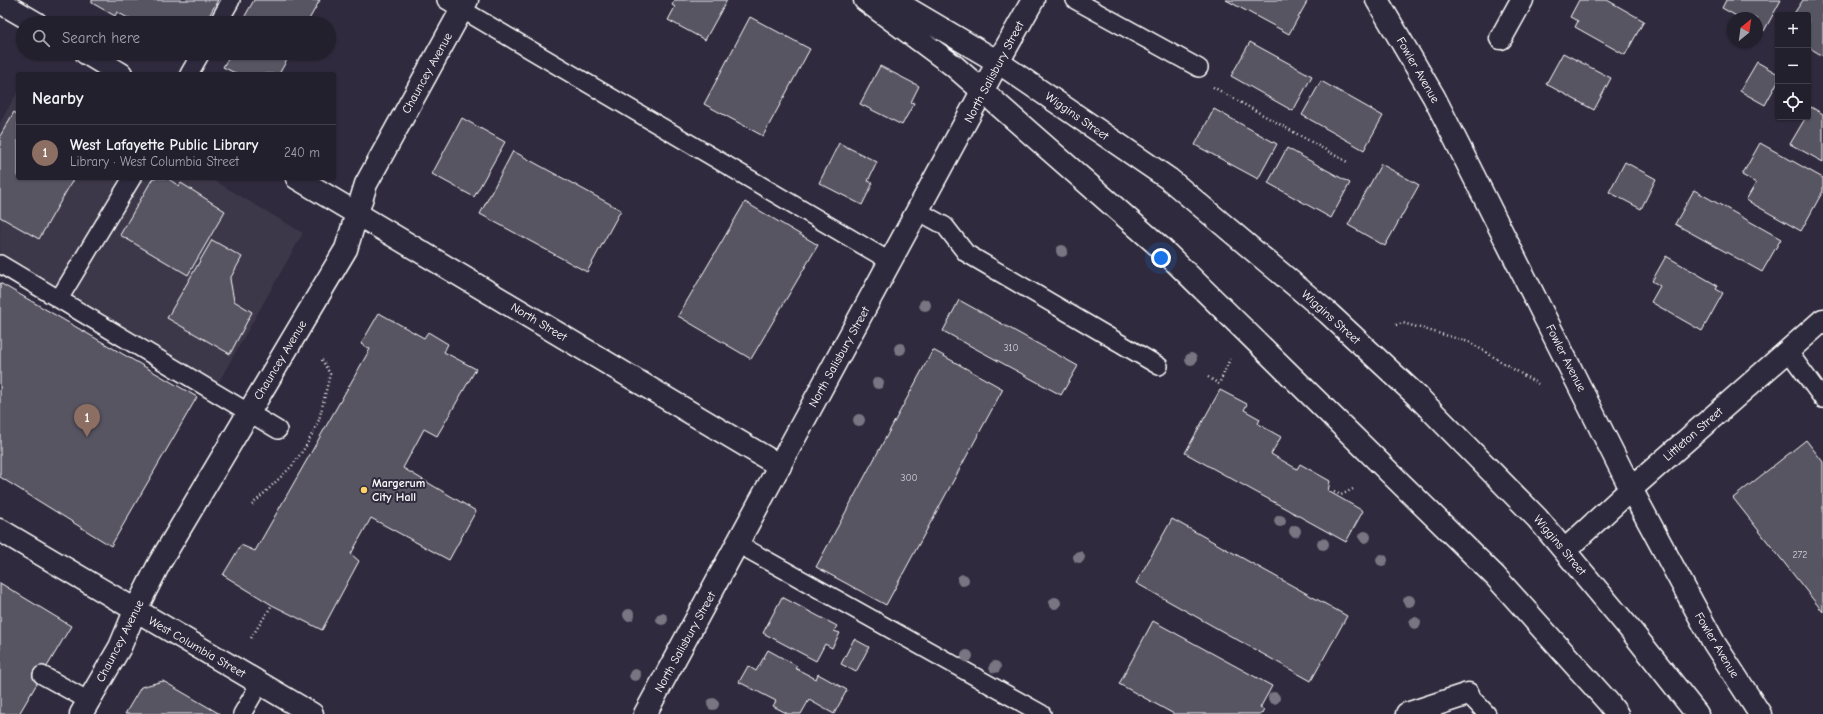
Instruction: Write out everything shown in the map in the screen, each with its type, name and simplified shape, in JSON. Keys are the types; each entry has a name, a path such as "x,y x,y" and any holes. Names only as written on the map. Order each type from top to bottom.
{"street":[{"path":"865,0 954,66 984,91 1160,247 1478,559 1608,702 1617,714"},
{"name":"Wiggins Street","path":"893,0 998,62 1169,180 1328,313 1418,397 1537,518 1565,550 1697,714"},
{"name":"North Salisbury Street","path":"645,714 1033,0"},
{"name":"Fowler Avenue","path":"1377,0 1434,97 1631,489 1714,644 1760,714"},
{"path":"1501,38 1522,0"},
{"path":"0,2 24,16"},
{"name":"Chauncey Avenue","path":"85,707 120,647 135,611 160,562 346,249 366,184 458,3"},
{"path":"98,60 118,72"},
{"name":"North Street","path":"300,180 780,466"},
{"name":"Littleton Street","path":"1565,550 1631,489 1823,320"},
{"name":"West Columbia Street","path":"0,530 312,714"},
{"path":"1407,714 1468,694"}],"lane":[{"path":"222,16 231,0"},
{"path":"1075,0 1199,68"},
{"path":"458,3 891,262"},
{"path":"190,72 197,60"},
{"path":"59,298 131,180"},
{"path":"918,211 945,226 966,254 1159,366"},
{"path":"0,264 278,430"},
{"path":"1788,351 1823,399"},
{"path":"738,544 1042,714"},
{"path":"42,675 85,707"},
{"path":"242,714 260,683"},
{"path":"1468,694 1487,714"}],"path":[{"path":"1199,68 1215,89 1349,163"},
{"path":"1396,325 1403,323 1468,342 1538,384"},
{"path":"1208,377 1220,384 1230,359"},
{"path":"1334,492 1342,495 1353,489"},
{"path":"251,638 272,605"}],"shaded area":[{"path":"16,95 16,180 213,180 303,233 217,385 0,255 0,123"}],"building":[{"path":"92,0 218,0 209,16 124,16 117,12 115,16 92,3"},
{"path":"254,0 320,0 311,16 245,16"},
{"path":"675,0 727,0 705,40 668,20 675,7 672,5"},
{"path":"1226,0 1308,0 1289,34"},
{"path":"1579,0 1607,0 1644,21 1625,55 1575,27 1578,21 1570,17"},
{"path":"1726,0 1781,0 1764,31 1763,12 1729,12 1722,8"},
{"path":"1803,0 1823,0 1823,56 1811,49 1811,12 1795,12"},
{"path":"750,17 810,49 763,136 704,104"},
{"path":"1250,42 1312,76 1293,111 1231,76"},
{"path":"1563,53 1611,78 1594,110 1546,84"},
{"path":"227,60 287,60 280,72 233,72 223,67"},
{"path":"1757,62 1775,72 1775,87 1765,105 1740,91"},
{"path":"880,66 919,86 911,102 914,103 902,125 860,104"},
{"path":"1321,81 1383,116 1364,150 1302,115"},
{"path":"1811,107 1823,114 1823,162 1790,144 1804,120 1811,120"},
{"path":"1214,109 1277,144 1258,179 1195,145"},
{"path":"14,112 16,114 16,180 73,180 39,239 0,217 0,136"},
{"path":"462,118 505,142 474,197 432,174"},
{"path":"839,143 877,162 868,181 873,183 862,205 819,183"},
{"path":"1760,143 1823,178 1823,191 1801,231 1746,200 1756,183 1742,175"},
{"path":"1287,148 1350,183 1331,218 1268,183"},
{"path":"513,151 621,210 587,272 480,214"},
{"path":"1625,162 1656,179 1641,209 1609,192"},
{"path":"1381,164 1419,185 1385,246 1348,225"},
{"path":"152,180 170,180 179,186 181,183 225,211 188,275 120,235"},
{"path":"1694,190 1781,239 1762,272 1675,224"},
{"path":"745,202 818,245 751,359 678,316"},
{"path":"212,240 242,257 230,279 234,301 252,312 230,354 167,318"},
{"path":"1666,256 1718,286 1716,289 1723,293 1702,331 1651,302 1660,286 1652,281"},
{"path":"0,283 197,397 111,546 0,477"},
{"path":"959,300 1078,366 1061,395 943,331"},
{"name":"Margerum City Hall","path":"379,313 424,338 428,332 448,344 444,352 476,369 437,436 424,429 403,468 476,511 449,560 371,518 351,554 359,561 322,630 272,605 223,575 241,545 255,551 370,349 361,344"},
{"path":"933,350 1003,389 886,605 816,567"},
{"path":"1220,390 1247,404 1244,410 1260,419 1258,424 1281,437 1271,454 1297,469 1300,464 1330,481 1328,491 1363,511 1346,542 1185,453"},
{"path":"1806,440 1823,462 1823,612 1733,498"},
{"path":"1172,519 1347,616 1311,681 1136,583"},
{"path":"0,583 71,626 19,714 0,714"},
{"path":"782,597 837,626 834,631 840,633 832,648 825,644 816,661 763,633"},
{"path":"1153,621 1272,686 1260,708 1264,710 1262,714 1174,714 1119,684"},
{"path":"854,639 869,647 856,672 841,664"},
{"path":"768,650 797,666 795,668 816,679 818,674 847,690 834,714 809,700 801,714 788,714 773,706 776,701 739,682 748,666 756,671"},
{"path":"163,681 220,714 125,714 141,687"}],"place":[{"name":"West Lafayette Public Library","path":"87,437"},
{"name":"Margerum City Hall","path":"364,490"}]}
